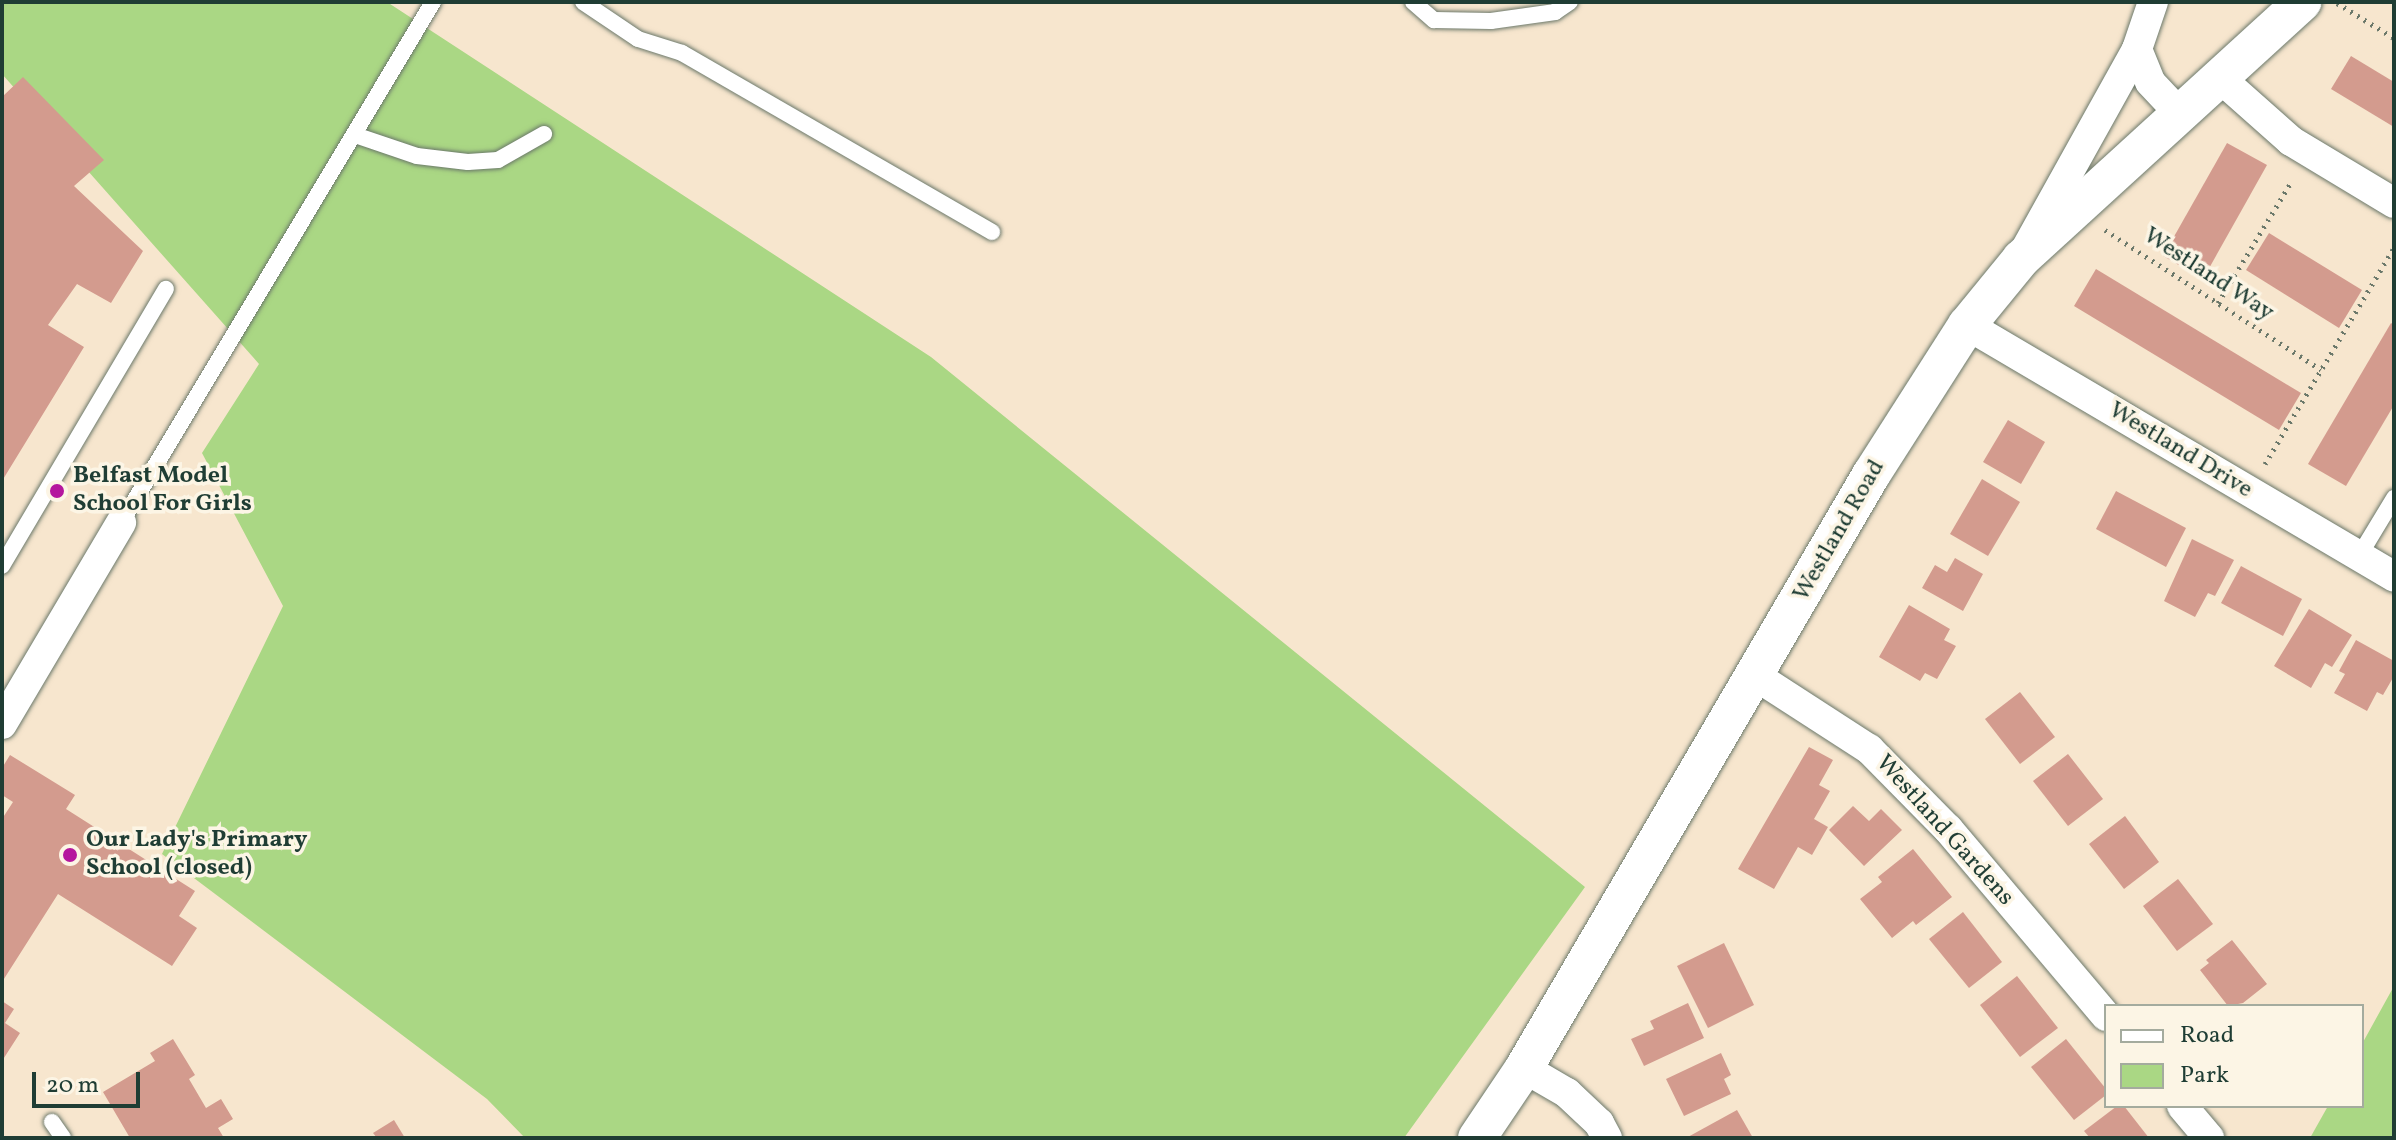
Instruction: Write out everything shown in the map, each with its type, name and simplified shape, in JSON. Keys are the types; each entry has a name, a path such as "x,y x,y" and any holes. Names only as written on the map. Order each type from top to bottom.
{"street":[{"path":"2021,259 2055,190 2137,49 2153,2"},
{"name":"Westland Road","path":"1477,1138 1524,1068 1871,475 1967,325 2021,259 2302,2"},
{"path":"2137,49 2150,82 2180,114"},
{"path":"2220,78 2291,141 2394,203"},
{"name":"Westland Drive","path":"1967,325 2394,577"},
{"path":"2,724 121,523"},
{"name":"Westland Gardens","path":"1756,676 1869,749 1948,829 2104,1014"},
{"path":"1524,1068 1567,1093 1599,1123 1607,1138"},
{"path":"2184,1108 2209,1138"}],"lane":[{"path":"121,523 433,2"},
{"path":"583,2 638,39 682,53 992,232"},
{"path":"1413,2 1434,20 1491,21 1555,12 1570,2"},
{"path":"355,135 417,156 468,162 498,160 544,134"},
{"path":"2,566 166,289"},
{"path":"2359,556 2394,498"},
{"path":"52,1122 63,1138"}],"path":[{"path":"2336,2 2394,38"},
{"path":"2218,303 2310,152"},
{"name":"Westland Way","path":"2074,210 2321,370"},
{"path":"2248,492 2394,248"}],"green space":[{"path":"2,2 387,2 931,357 1585,887 1404,1138 525,1138 487,1099 162,854 283,606 202,453 259,364 2,74"},
{"path":"2394,986 2394,1138 2310,1138 2327,1108 2364,1108 2364,1040"}],"building":[{"path":"2351,56 2394,82 2394,127 2331,89"},
{"path":"23,77 104,160 74,186 143,251 111,303 77,284 48,325 84,347 2,481 2,97"},
{"path":"2227,143 2267,165 2203,279 2163,256"},
{"path":"2269,233 2362,290 2339,328 2246,270"},
{"path":"2096,269 2301,393 2279,430 2074,306"},
{"path":"2391,323 2394,325 2394,405 2346,486 2308,464"},
{"path":"2008,420 2045,442 2021,484 1983,462"},
{"path":"1982,479 2020,502 1988,556 1950,534"},
{"path":"2116,491 2186,528 2166,567 2096,529"},
{"path":"2192,539 2234,560 2215,596 2208,593 2195,617 2164,601"},
{"path":"1955,558 1983,574 1963,611 1922,588 1935,565 1947,572"},
{"path":"2241,566 2302,599 2283,636 2221,603"},
{"path":"1909,605 1950,629 1944,640 1956,646 1937,679 1925,673 1920,681 1879,657"},
{"path":"2309,609 2352,635 2332,667 2325,663 2311,688 2274,666"},
{"path":"2356,640 2394,661 2394,676 2383,695 2377,692 2367,711 2334,693 2345,674 2339,671"},
{"path":"2020,692 2055,737 2020,764 1985,719"},
{"path":"1809,747 1833,760 1819,785 1830,791 1814,819 1828,827 1812,855 1798,847 1774,889 1738,869"},
{"path":"2068,754 2103,799 2068,826 2033,781"},
{"name":"Our Lady's Primary School (closed)","path":"10,755 75,795 66,809 195,891 179,916 197,928 172,966 58,894 2,982 2,819 13,802 2,795 2,768"},
{"path":"1853,806 1869,821 1881,809 1902,830 1864,866 1829,830"},
{"path":"2125,816 2159,862 2124,889 2089,844"},
{"path":"1913,849 1952,897 1916,925 1913,921 1892,938 1860,899 1882,882 1878,877"},
{"path":"2178,879 2213,924 2177,951 2143,906"},
{"path":"1963,912 2002,962 1969,988 1929,939"},
{"path":"2232,940 2267,984 2243,1003 2226,1004 2200,970 2209,963 2206,960"},
{"path":"1724,943 1754,1005 1708,1028 1677,966"},
{"path":"2017,976 2058,1028 2020,1057 1980,1005"},
{"path":"2,1001 14,1009 5,1023 20,1033 2,1061"},
{"path":"1688,1003 1704,1038 1644,1066 1631,1039 1654,1029 1650,1021"},
{"path":"173,1039 195,1075 189,1079 206,1108 221,1099 233,1119 218,1128 224,1138 130,1138 103,1092 155,1061 150,1053"},
{"path":"2066,1039 2104,1086 2104,1097 2074,1120 2031,1067"},
{"path":"1721,1053 1731,1075 1724,1079 1731,1094 1684,1116 1666,1079"},
{"path":"2114,1108 2126,1108 2149,1138 2090,1138 2084,1131"},
{"path":"1737,1110 1753,1138 1686,1138"},
{"path":"394,1120 405,1138 377,1138 373,1133"}],"place":[{"name":"Belfast Model School For Girls","path":"57,491"},
{"name":"Our Lady's Primary School (closed)","path":"70,855"}]}
